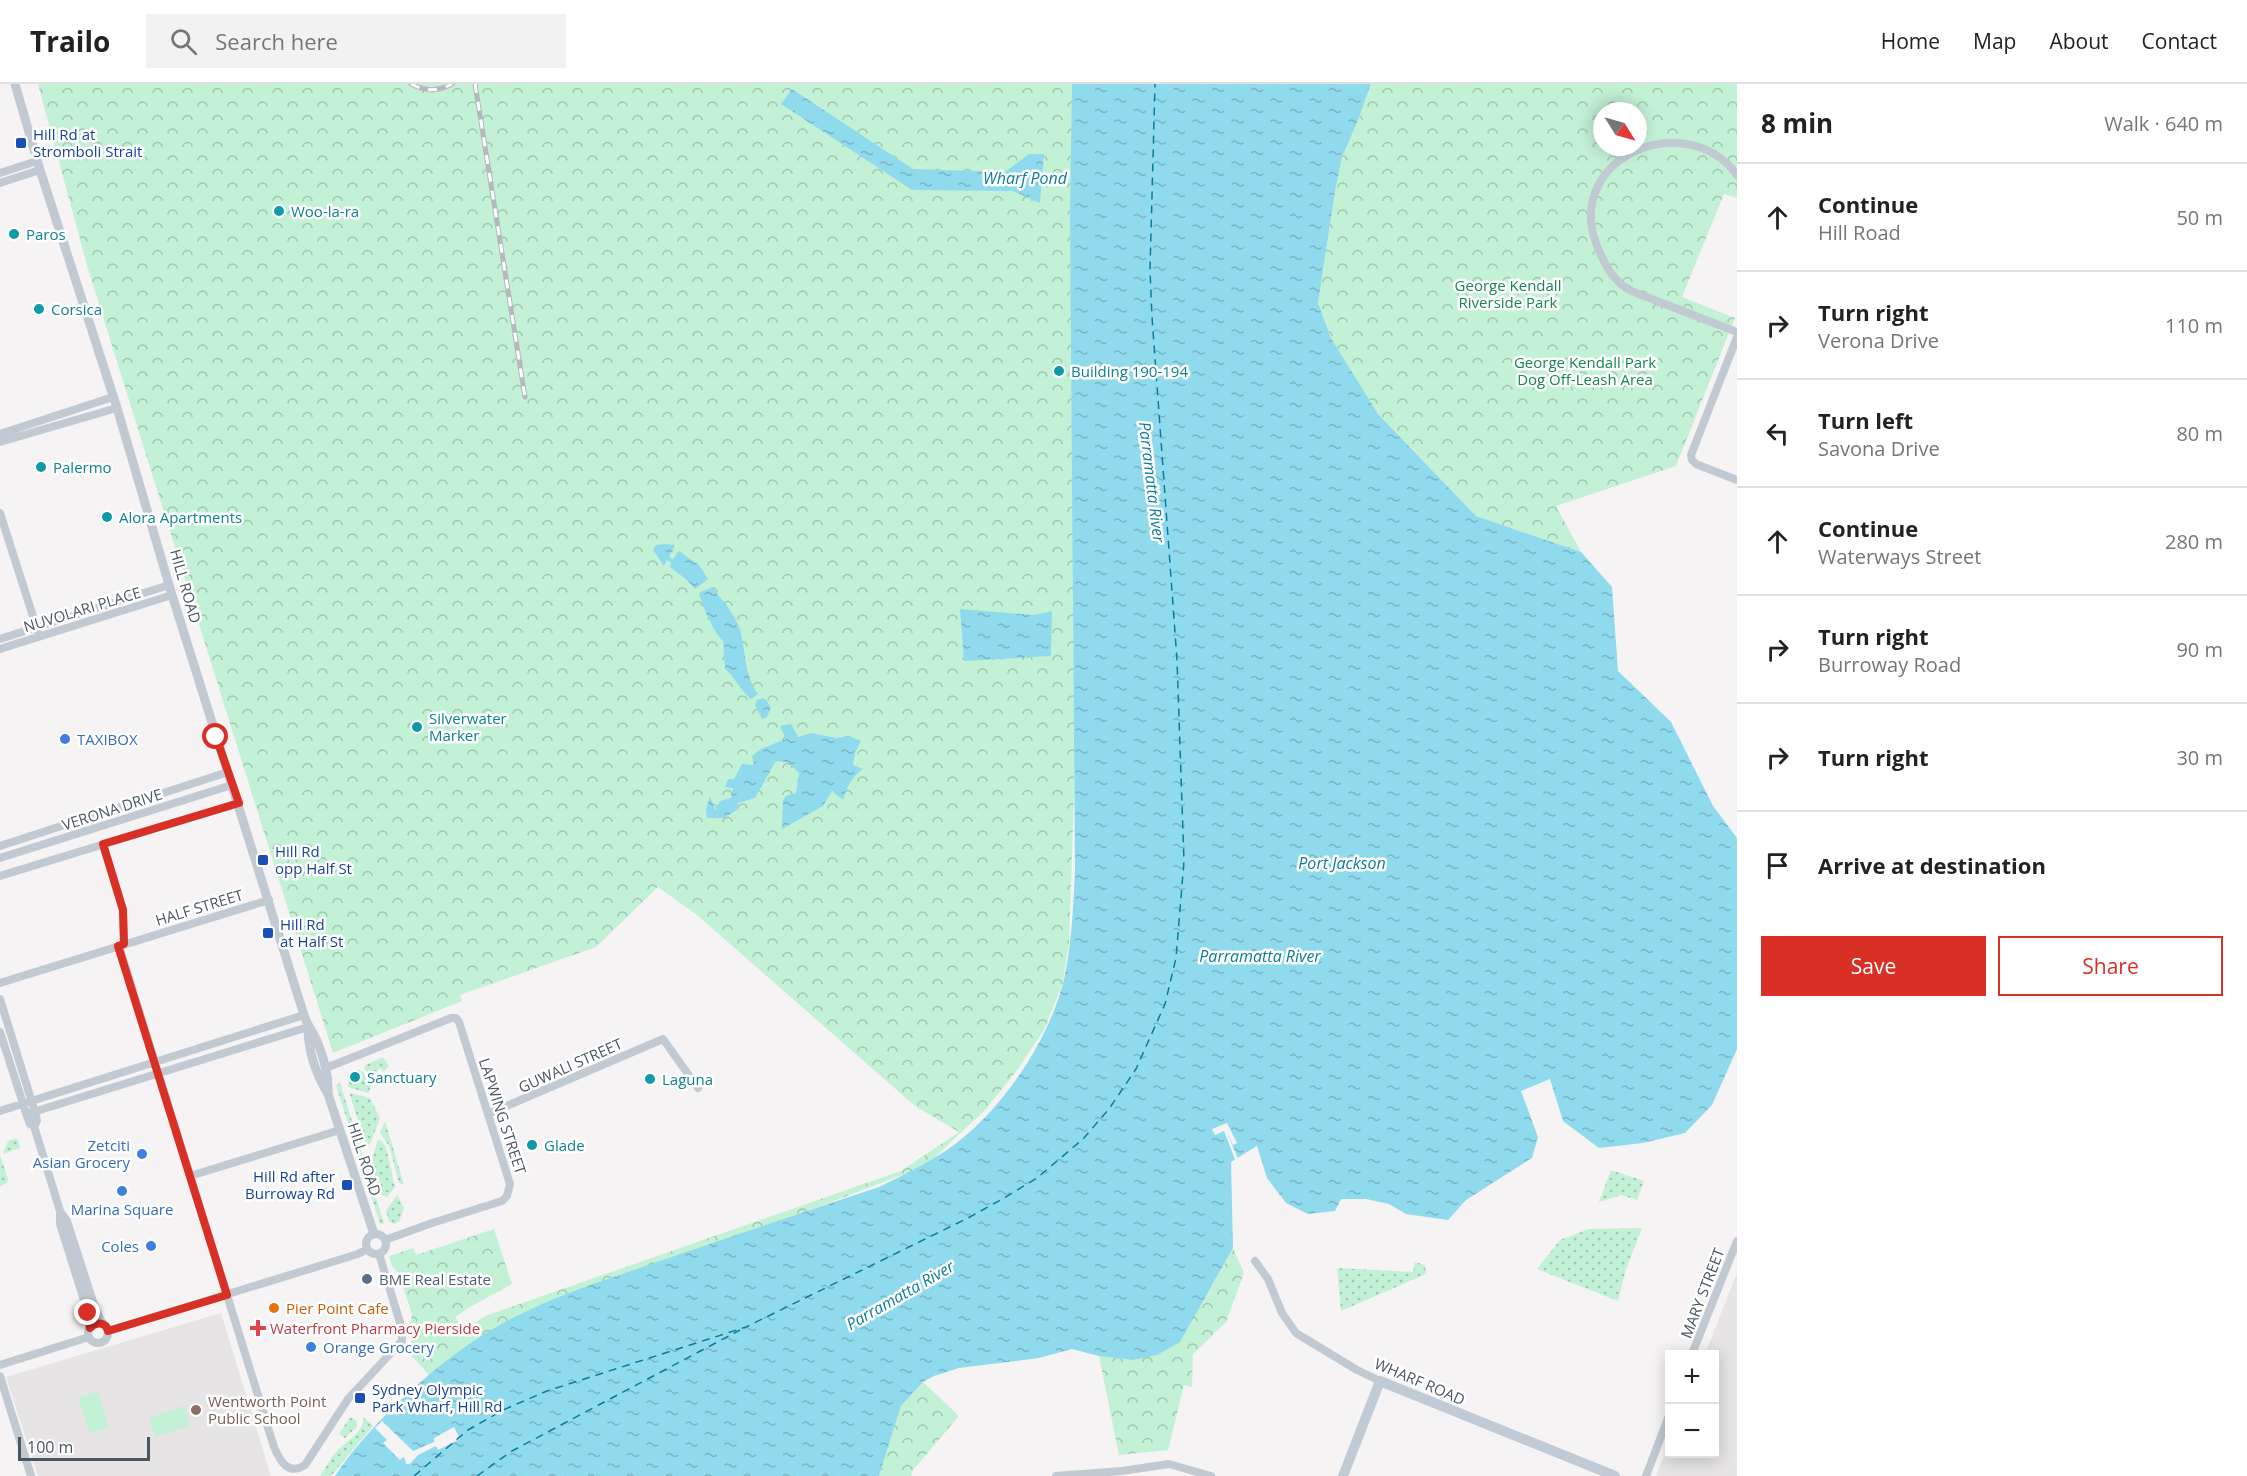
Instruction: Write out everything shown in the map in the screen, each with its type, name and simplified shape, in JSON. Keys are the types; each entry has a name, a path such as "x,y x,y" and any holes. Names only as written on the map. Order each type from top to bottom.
{"main road":[{"path":"1343,1476 1380,1381"},
{"name":"WHARF ROAD","path":"1380,1381 1615,1476"}],"street":[{"name":"HILL ROAD","path":"15,84 117,408 172,596 304,1015 316,1039 326,1068 329,1079 328,1094"},
{"path":"1737,174 1719,157 1698,146 1676,142 1634,149 1603,176 1594,194 1591,214 1593,236 1600,256 1610,273 1624,287 1737,335 1691,455 1696,464 1737,480"},
{"path":"0,173 39,166"},
{"path":"0,183 39,166"},
{"path":"0,434 113,397"},
{"path":"0,442 117,408"},
{"path":"0,513 39,637"},
{"name":"NUVOLARI PLACE","path":"0,639 170,585"},
{"name":"NUVOLARI PLACE","path":"0,649 172,596"},
{"name":"VERONA DRIVE","path":"0,846 228,772"},
{"name":"VERONA DRIVE","path":"0,858 232,785"},
{"name":"VERONA DRIVE","path":"0,876 239,803"},
{"path":"93,816 97,828"},
{"path":"103,844 123,910 121,945 154,1062 274,1447 286,1467 299,1469 308,1462 353,1393 402,1341 402,1329 379,1254"},
{"name":"HALF STREET","path":"0,983 269,900"},
{"path":"0,999 27,1102"},
{"path":"0,1110 304,1015"},
{"name":"LAPWING STREET","path":"326,1068 451,1018 456,1018 459,1022 510,1185 507,1196 502,1201 385,1240"},
{"name":"HILL ROAD","path":"308,1027 308,1042 320,1081 328,1094 374,1234"},
{"path":"31,1113 308,1027"},
{"path":"0,1032 31,1113 37,1121 34,1126 60,1211 60,1224 88,1313 89,1337"},
{"name":"GUWALI STREET","path":"488,1114 663,1039 698,1088"},
{"path":"190,1176 340,1130"},
{"path":"60,1211 68,1221 96,1311 108,1331 107,1337 102,1342 93,1341 89,1337"},
{"path":"374,1234 380,1234 385,1240 386,1247 379,1254 372,1254 365,1244 367,1239 374,1234"},
{"name":"MARY STREET","path":"1694,1350 1737,1241"},
{"path":"108,1331 358,1254 367,1249"},
{"name":"WHARF ROAD","path":"1255,1261 1268,1279 1282,1313 1296,1333 1357,1370 1380,1381"},
{"path":"90,1328 95,1323 103,1324"},
{"path":"0,1365 89,1337"},
{"path":"0,1376 31,1476"},
{"path":"1646,1476 1665,1426"},
{"path":"1056,1476 1122,1471 1169,1464 1211,1476"}],"shaded area":[{"path":"1737,1273 1737,1476 1656,1476 1665,1453 1665,1458 1719,1458 1719,1350 1707,1350"},
{"path":"221,1313 271,1476 38,1476 6,1377"}],"green space":[{"path":"38,84 1073,84 1074,794 1069,945 1063,982 1045,1028 1018,1069 986,1109 932,1160 915,1170 818,1207 540,1306 464,1349 430,1376 408,1352 412,1339 410,1324 412,1314 399,1274 392,1266 389,1256 413,1248 416,1255 494,1229 512,1284 455,1317 465,1330 485,1316 901,1171 959,1132 915,1106 697,915 658,887 596,947 460,995 462,1001 333,1053 88,269"},
{"name":"George Kendall Riverside Park","path":"1371,84 1737,84 1737,198 1724,194 1682,297 1735,318 1676,466 1556,506 1581,552 1476,516 1378,414 1331,338 1318,303 1342,156"},
{"path":"383,1057 389,1066 383,1072 380,1068 373,1075 377,1077 373,1079 364,1068 365,1065"},
{"path":"359,1069 373,1082 368,1093 348,1087 349,1074"},
{"path":"340,1083 384,1223 380,1224 336,1085"},
{"path":"351,1093 370,1098 380,1118 370,1144 366,1145"},
{"path":"385,1121 404,1185 399,1183 389,1146 380,1133"},
{"path":"17,1138 20,1148 3,1154 8,1141"},
{"path":"378,1140 386,1147 395,1187 387,1197 381,1195 371,1162"},
{"path":"0,1155 8,1179 7,1183 0,1186"},
{"path":"1611,1170 1644,1181 1637,1200 1621,1195 1599,1202"},
{"path":"397,1195 404,1208 399,1222 394,1224 389,1221 386,1211"},
{"path":"1642,1228 1626,1269 1618,1301 1537,1269 1560,1240 1589,1229"},
{"path":"1233,1248 1244,1273 1226,1322 1193,1354 1192,1387 1184,1385 1168,1450 1119,1455 1099,1356 1133,1360 1211,1288"},
{"path":"1415,1262 1425,1265 1426,1274 1341,1311 1337,1268 1413,1272"},
{"path":"923,1382 959,1416 913,1470 911,1476 879,1476 901,1406"},
{"path":"98,1391 109,1427 90,1433 78,1398"},
{"path":"184,1406 190,1426 155,1437 149,1418"},
{"path":"350,1417 357,1421 356,1428 345,1438 339,1434"},
{"path":"364,1417 373,1426 331,1476 320,1476 341,1447 357,1433"}],"water":[{"name":"Port Jackson","path":"1072,84 1371,84 1342,157 1318,303 1331,338 1378,414 1476,516 1581,552 1612,587 1618,671 1671,722 1713,806 1737,838 1737,1049 1712,1105 1685,1133 1643,1143 1599,1148 1563,1121 1550,1079 1521,1091 1538,1137 1532,1158 1466,1200 1448,1220 1406,1214 1389,1204 1366,1199 1341,1199 1335,1211 1308,1214 1286,1203 1267,1178 1257,1146 1231,1162 1233,1248 1180,1342 1157,1355 1133,1360 1099,1356 1072,1349 1039,1358 959,1368 934,1376 923,1382 901,1406 879,1476 335,1476 368,1434 409,1392 476,1339 517,1316 579,1289 879,1187 905,1174 947,1150 986,1116 1021,1073 1036,1049 1058,999 1065,975 1071,936 1075,871 1070,213"},
{"name":"Wharf Pond","path":"792,89 913,169 1005,172 1029,154 1044,154 1040,203 1013,191 912,190 781,104"},
{"path":"656,545 675,545 669,557 673,559 679,551 699,565 708,579 695,589 670,567 671,563 667,560 664,566 653,550"},
{"path":"712,587 738,624 750,679 758,694 751,699 725,669 723,641 708,618 699,593"},
{"path":"960,609 1034,615 1052,611 1051,656 964,661"},
{"path":"763,698 771,708 767,717 762,719 755,705 757,700"},
{"path":"791,724 798,737 811,733 836,738 849,736 861,741 855,753 853,765 863,769 855,775 843,800 832,791 823,806 782,829 783,801 786,796 796,793 799,773 788,762 776,761 755,798 738,803 737,810 724,818 707,818 706,809 710,796 715,810 720,801 731,798 733,788 725,787 728,779 734,779 742,764 754,765 752,756 761,749 786,739 780,726"}],"pier":[{"path":"1227,1123 1237,1143 1233,1145 1226,1130 1239,1161 1236,1162 1224,1131 1215,1135 1212,1129"},
{"path":"382,1421 413,1451 434,1442 434,1438 454,1427 460,1439 438,1450 436,1446 418,1455 410,1464 406,1464 403,1457 400,1460 383,1443 387,1440 375,1428"}],"ferry route":[{"path":"414,1476 468,1430 503,1410 547,1391 746,1327 1004,1198 1037,1178 1083,1139 1109,1109 1136,1069 1165,1004 1176,958 1184,861 1177,660 1150,270 1155,84"},
{"path":"477,1476 512,1451 740,1330"}],"railway":[{"path":"411,84 431,90 452,84"},
{"path":"475,84 525,397"}],"place":[{"name":"Hill Rd at Stromboli Strait","path":"21,143"},
{"name":"Woo-la-ra","path":"279,211"},
{"name":"Paros","path":"14,234"},
{"name":"Corsica","path":"39,309"},
{"name":"Building 190-194","path":"1059,371"},
{"name":"Palermo","path":"41,467"},
{"name":"Alora Apartments","path":"107,517"},
{"name":"Silverwater Marker","path":"417,727"},
{"name":"TAXIBOX","path":"65,739"},
{"name":"Hill Rd opp Half St","path":"263,860"},
{"name":"Hill Rd at Half St","path":"268,933"},
{"name":"Sanctuary","path":"355,1077"},
{"name":"Laguna","path":"650,1079"},
{"name":"Glade","path":"532,1145"},
{"name":"Zetciti Asian Grocery","path":"142,1154"},
{"name":"Hill Rd after Burroway Rd","path":"347,1185"},
{"name":"Marina Square","path":"122,1191"},
{"name":"Coles","path":"151,1246"},
{"name":"BME Real Estate","path":"367,1279"},
{"name":"Pier Point Cafe","path":"274,1308"},
{"name":"Waterfront Pharmacy Pierside","path":"258,1328"},
{"name":"Orange Grocery","path":"311,1347"},
{"name":"Sydney Olympic Park Wharf, Hill Rd","path":"360,1398"},
{"name":"Wentworth Point Public School","path":"196,1410"}],"route":[{"path":"88,1313 90,1328 95,1323 100,1323 105,1325 108,1331 227,1295 118,946 124,944 123,910 103,844 239,803 216,737"}],"park label":[{"name":"George Kendall Park Dog Off-Leash Area","path":"1585,370"}],"water label":[{"name":"Parramatta River","path":"1152,482"},
{"name":"Parramatta River","path":"1260,956"},
{"name":"Parramatta River","path":"900,1295"}]}
